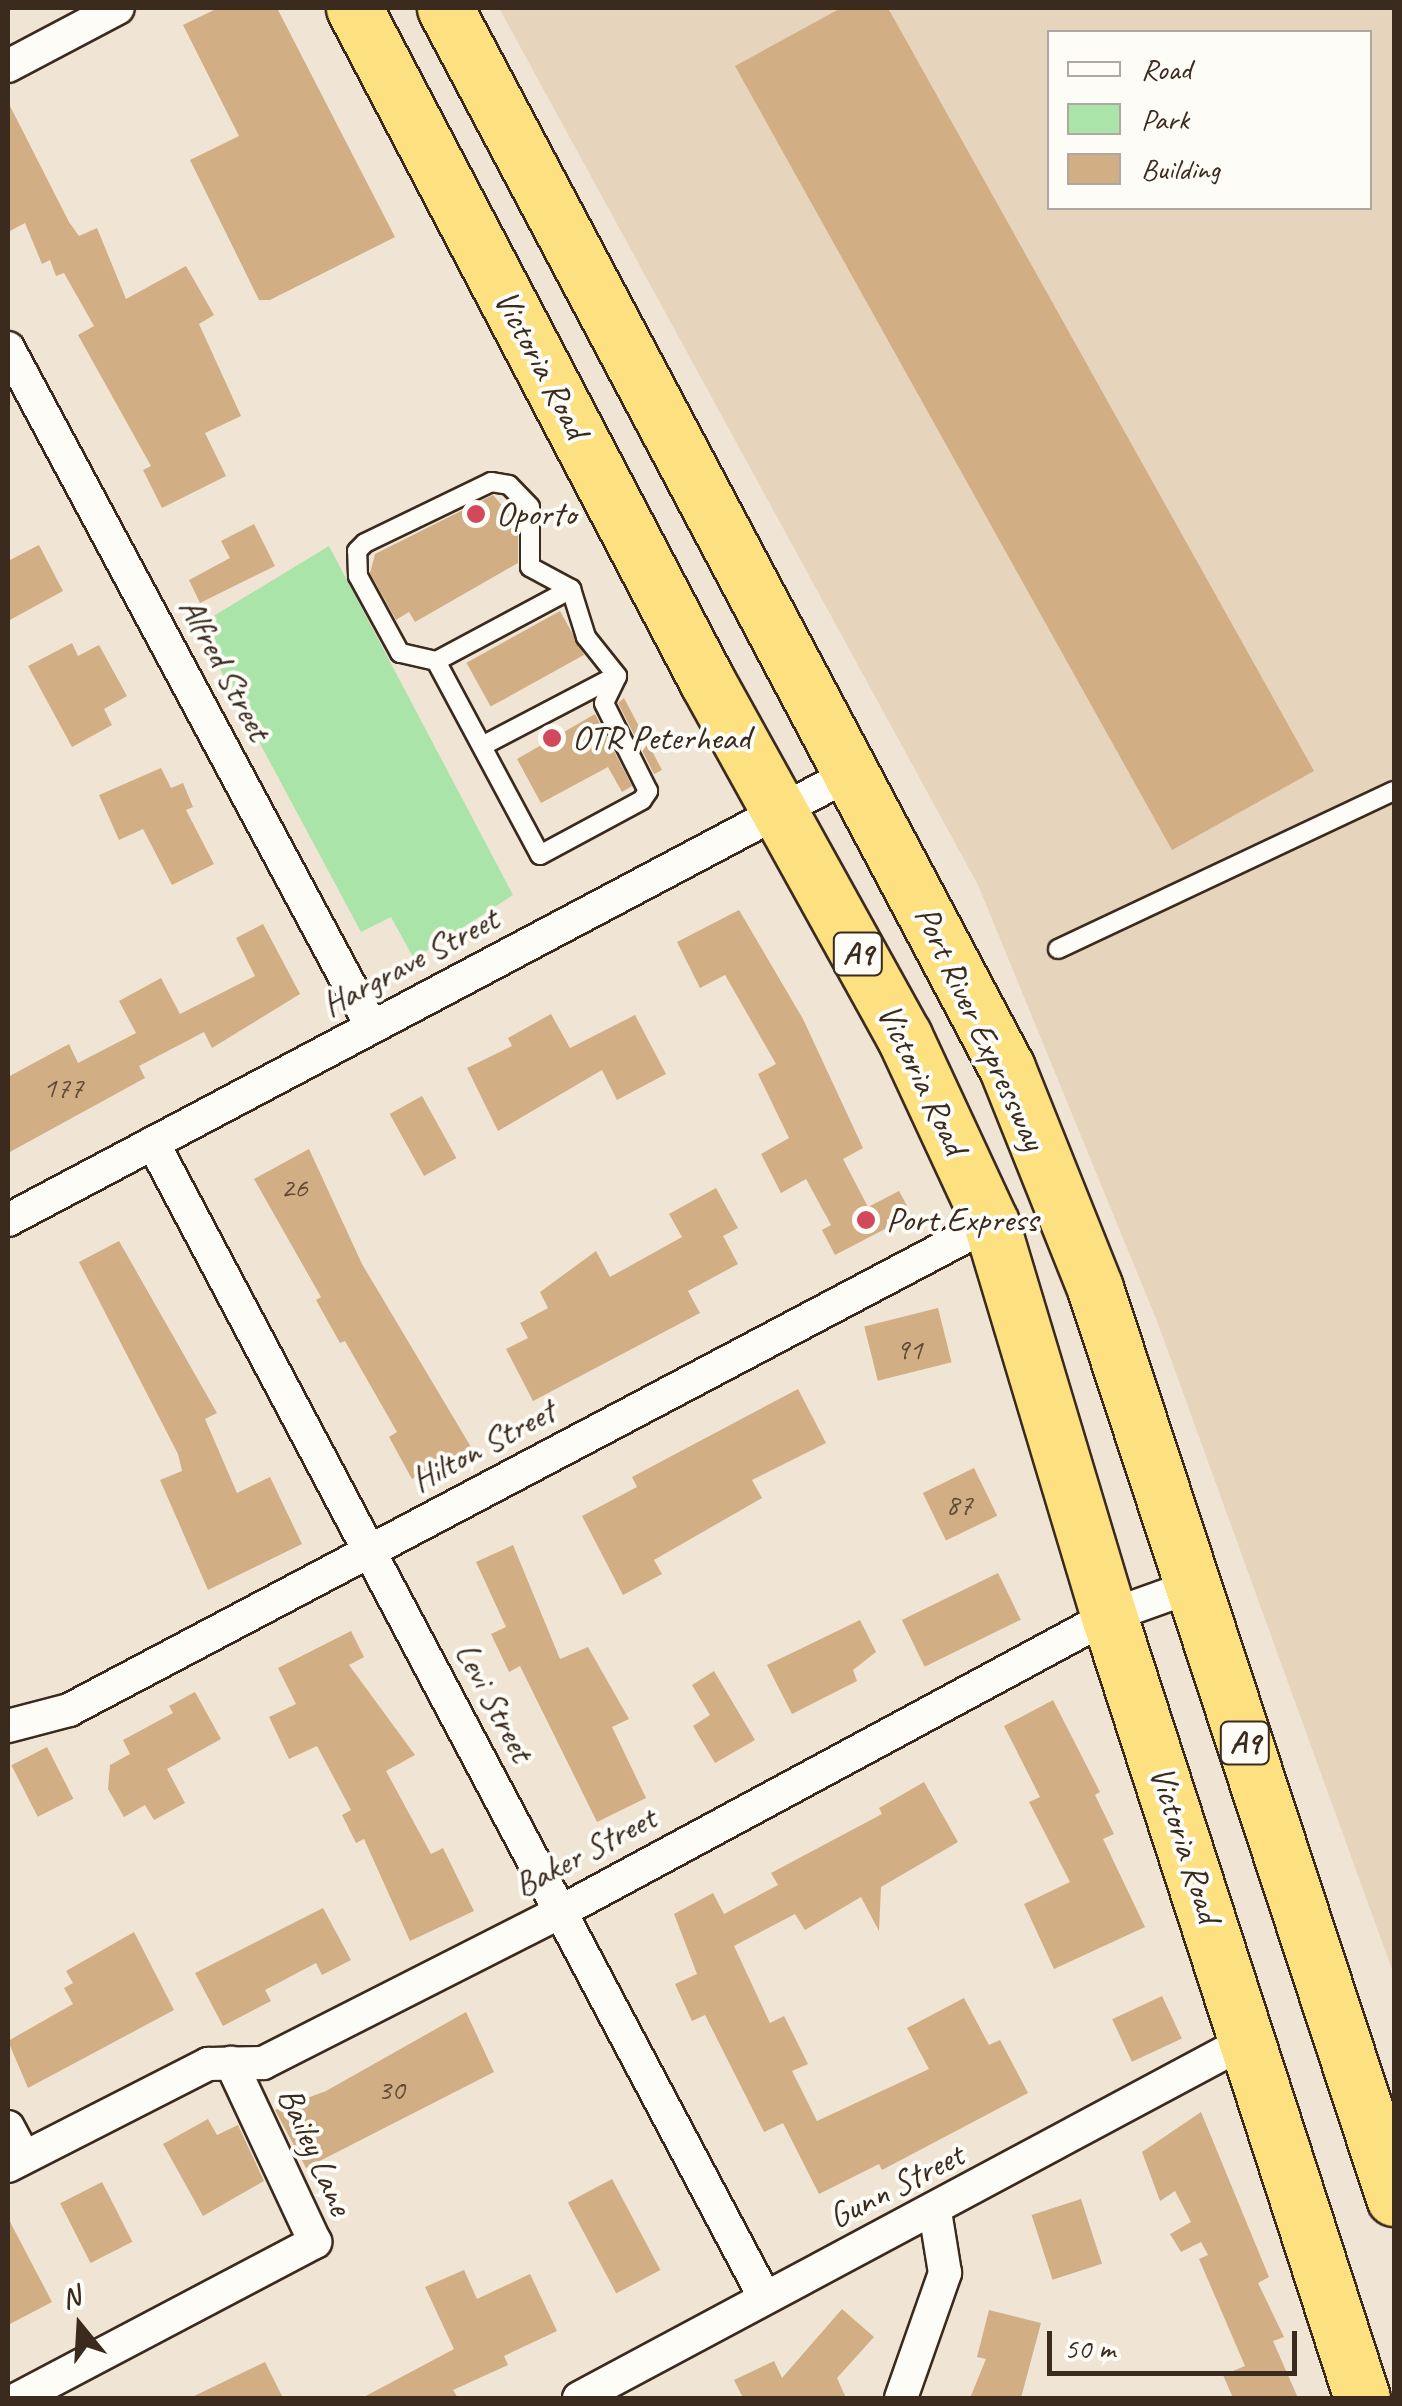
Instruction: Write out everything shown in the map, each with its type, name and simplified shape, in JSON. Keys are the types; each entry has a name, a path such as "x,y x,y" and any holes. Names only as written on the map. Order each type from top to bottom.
{"highway":[{"name":"Victoria Road","path":"354,8 779,814 904,1036 991,1223 1109,1616 1362,2398"},
{"name":"A9","path":"445,8 850,774"},
{"name":"Port River Expressway","path":"850,774 971,992 1094,1288 1193,1586"},
{"path":"904,1036 971,992"},
{"name":"A9","path":"1193,1586 1394,2198"}],"street":[{"path":"8,66 118,8"},
{"name":"Alfred Street","path":"8,348 372,1027"},
{"name":"Hargrave Street","path":"8,1220 850,774"},
{"name":"Levi Street","path":"153,1143 765,2298"},
{"name":"Hilton Street","path":"8,1726 70,1710 991,1223"},
{"name":"Baker Street","path":"16,2162 208,2064 263,2062 560,1912 1109,1616 1193,1586"},
{"name":"Gunn Street","path":"579,2398 621,2389 765,2298 935,2211 1248,2040"},
{"name":"Bailey Lane","path":"20,2398 315,2242 231,2064"},
{"path":"8,2127 16,2162"},
{"path":"901,2398 945,2273 935,2211"}],"lane":[{"path":"571,589 436,661 400,653 358,576 357,551 364,543 491,482 509,485 530,508 530,567 571,589 586,637 617,676"},
{"path":"436,661 540,855 642,800 648,782 604,703 617,676"},
{"path":"482,746 617,676"},
{"path":"1058,949 1394,791"}],"shaded area":[{"path":"499,8 1394,8 1394,1975 1157,1321 978,885"}],"green space":[{"path":"329,546 513,895 414,959 391,917 361,932 197,626"}],"building":[{"path":"218,8 277,8 395,237 270,300 259,300 190,160 239,136 183,25"},
{"path":"841,8 888,8 1314,771 1172,850 735,66"},
{"path":"8,102 69,222 79,236 97,228 126,299 186,266 214,315 199,324 241,416 205,433 226,476 162,508 143,470 151,466 78,335 94,326 64,273 56,276 50,260 42,264 25,223 8,232"},
{"path":"493,495 518,524 518,563 415,622 409,612 396,620 370,573 375,554"},
{"path":"254,524 275,566 200,603 189,580 230,558 221,541"},
{"path":"39,545 63,591 8,621 8,561"},
{"path":"560,611 584,655 491,707 466,663"},
{"path":"72,643 78,656 99,645 127,696 104,709 112,725 72,747 28,666"},
{"path":"624,698 662,770 654,774 618,703"},
{"path":"595,714 632,786 622,792 608,767 541,803 517,759"},
{"path":"161,768 171,788 183,783 193,807 186,810 214,864 172,885 143,829 119,840 99,795"},
{"path":"739,910 803,1019 863,1148 843,1159 868,1207 899,1191 912,1215 835,1255 822,1230 831,1225 806,1179 781,1193 761,1154 789,1138 758,1074 776,1064 725,975 700,988 677,942"},
{"path":"263,924 300,994 212,1048 204,1032 139,1066 145,1078 8,1153 8,1077 69,1044 78,1063 136,1033 119,1001 161,978 180,1014 255,976 236,938"},
{"path":"551,1014 570,1048 635,1015 666,1074 617,1100 602,1070 498,1131 467,1068 512,1046 508,1038"},
{"path":"422,1096 456,1158 424,1176 390,1114"},
{"path":"309,1149 362,1264 471,1447 412,1479 389,1437 397,1432 345,1341 340,1343 316,1300 321,1297 254,1179"},
{"path":"716,1188 738,1228 723,1236 738,1264 688,1291 700,1313 533,1401 506,1349 528,1338 520,1323 548,1308 540,1292 596,1251 610,1277 682,1237 669,1214"},
{"path":"119,1241 217,1413 205,1419 237,1493 270,1477 302,1544 208,1590 160,1480 182,1471 178,1454 79,1262"},
{"path":"938,1308 952,1362 878,1381 864,1326"},
{"path":"798,1389 826,1443 752,1480 762,1498 654,1560 662,1574 623,1595 582,1516 637,1487 632,1477"},
{"path":"974,1468 997,1516 946,1541 923,1493"},
{"path":"513,1545 560,1659 588,1647 629,1719 612,1727 646,1798 597,1822 520,1666 509,1672 491,1634 506,1627 476,1562"},
{"path":"998,1573 1021,1620 925,1667 902,1620"},
{"path":"860,1620 876,1652 853,1670 857,1681 792,1714 767,1665"},
{"path":"351,1631 364,1657 349,1665 415,1755 386,1771 431,1854 443,1848 474,1911 410,1941 364,1839 356,1843 342,1815 351,1810 317,1746 289,1759 269,1717 296,1704 278,1668"},
{"path":"714,1671 755,1740 715,1763 693,1726 710,1715 692,1685"},
{"path":"195,1692 221,1739 167,1769 185,1803 154,1820 145,1805 124,1817 108,1789 110,1765 130,1754 123,1740 173,1713 169,1706"},
{"path":"1053,1700 1100,1792 1095,1795 1114,1834 1103,1839 1145,1927 1054,1969 1024,1904 1070,1882 1029,1802 1040,1797 1004,1726"},
{"path":"47,1747 73,1799 38,1817 11,1765"},
{"path":"924,1782 958,1842 881,1887 879,1931 861,1897 805,1930 795,1914 734,1946 770,2023 784,2016 808,2064 792,2071 817,2121 929,2069 907,2028 964,1998 989,2045 1000,2040 1028,2093 882,2170 879,2164 819,2194 783,2123 764,2132 705,2015 692,2021 675,1984 697,1974 674,1914 713,1893 724,1914 778,1885 771,1873 882,1814 879,1808"},
{"path":"323,1908 351,1960 322,1975 316,1963 265,1990 271,2001 223,2026 195,1973"},
{"path":"134,1932 174,2010 28,2088 8,2041 73,2004 64,1988 73,1983 66,1971"},
{"path":"1162,1996 1182,2039 1132,2062 1112,2019"},
{"path":"466,2012 494,2072 306,2168 275,2110 326,2091"},
{"path":"1201,2112 1269,2277 1258,2283 1284,2337 1273,2341 1298,2398 1233,2398 1223,2375 1245,2366 1199,2259 1208,2255 1201,2242 1181,2252 1170,2234 1191,2222 1175,2191 1160,2201 1142,2152"},
{"path":"208,2119 217,2135 238,2125 264,2181 203,2216 163,2144"},
{"path":"612,2179 660,2270 616,2293 568,2202"},
{"path":"102,2182 132,2242 91,2263 60,2203"},
{"path":"1081,2199 1102,2264 1053,2280 1032,2215"},
{"path":"8,2218 52,2302 8,2325"},
{"path":"464,2270 477,2299 530,2274 557,2331 504,2356 508,2365 453,2390 458,2398 362,2398 454,2349 425,2287"},
{"path":"842,2309 874,2337 837,2378 846,2398 743,2398 734,2380 774,2361 782,2378"},
{"path":"989,2310 1041,2323 1021,2398 970,2398 986,2359 977,2357"},
{"path":"265,2362 283,2398 190,2398"}],"place":[{"name":"Oporto","path":"476,514"},
{"name":"OTR Peterhead","path":"552,738"},
{"name":"Port Express","path":"866,1220"}]}
